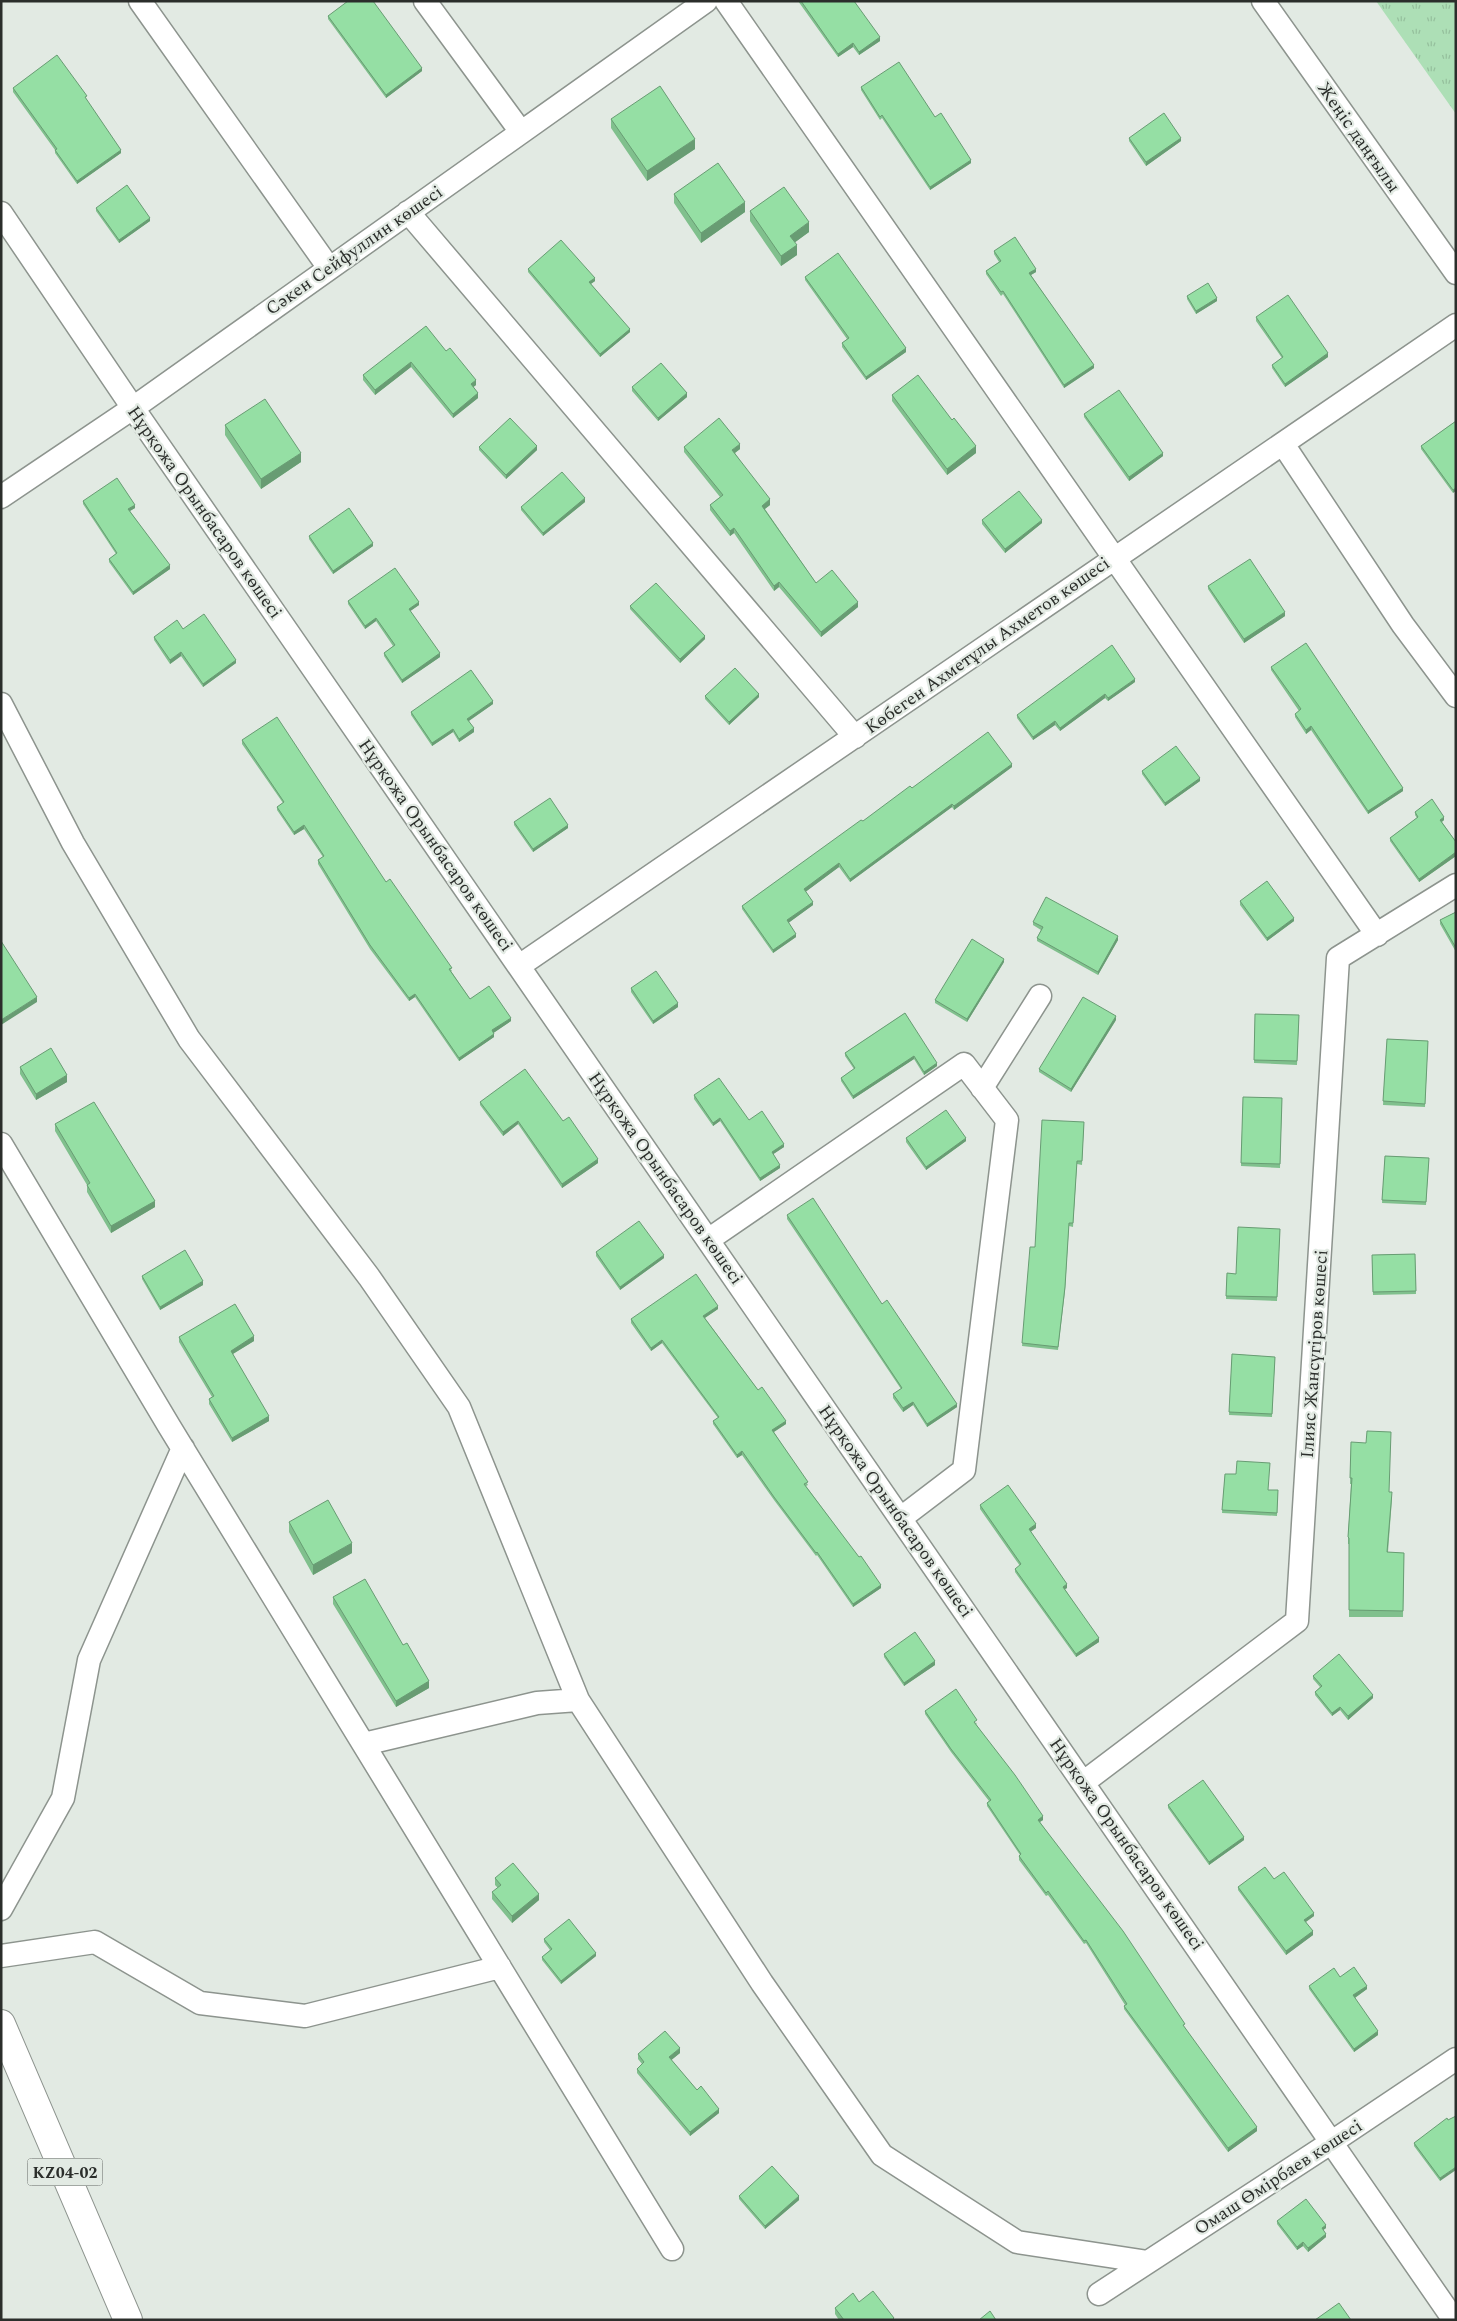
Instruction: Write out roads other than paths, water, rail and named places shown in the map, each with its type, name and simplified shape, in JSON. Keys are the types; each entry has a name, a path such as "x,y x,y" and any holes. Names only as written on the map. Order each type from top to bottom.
{"main road":[{"name":"KZ04-02","path":"1,2024 128,2320"}],"street":[{"path":"140,1 329,268"},
{"path":"425,1 521,132"},
{"name":"Сәкен Сейфуллин көшесі","path":"1,497 133,408 706,1"},
{"path":"726,1 1377,935"},
{"name":"Жеңіс даңғылы","path":"1263,1 1456,273"},
{"path":"408,212 854,737"},
{"name":"Нұрқожа Орынбасаров көшесі","path":"1,214 133,408 1454,2320"},
{"name":"Көбеген Ахметұлы Ахметов көшесі","path":"519,966 1456,325"},
{"path":"1283,444 1403,625 1456,696"},
{"path":"1,704 73,843 189,1039 369,1277 458,1407 578,1700 762,1983 882,2155 1017,2242 1148,2262"},
{"name":"Ілияс Жансүгіров көшесі","path":"1084,1782 1297,1621 1338,958 1456,886"},
{"path":"982,1088 1040,996"},
{"path":"708,1240 964,1064 1007,1120 964,1470 901,1518"},
{"path":"1,1144 183,1448 672,2249"},
{"path":"1,1909 63,1798 89,1660 183,1448"},
{"path":"364,1744 537,1703 578,1700"},
{"path":"1,1956 95,1942 200,2003 305,2016 500,1967"},
{"name":"Омаш Өмірбаев көшесі","path":"1099,2294 1456,2059"}]}
